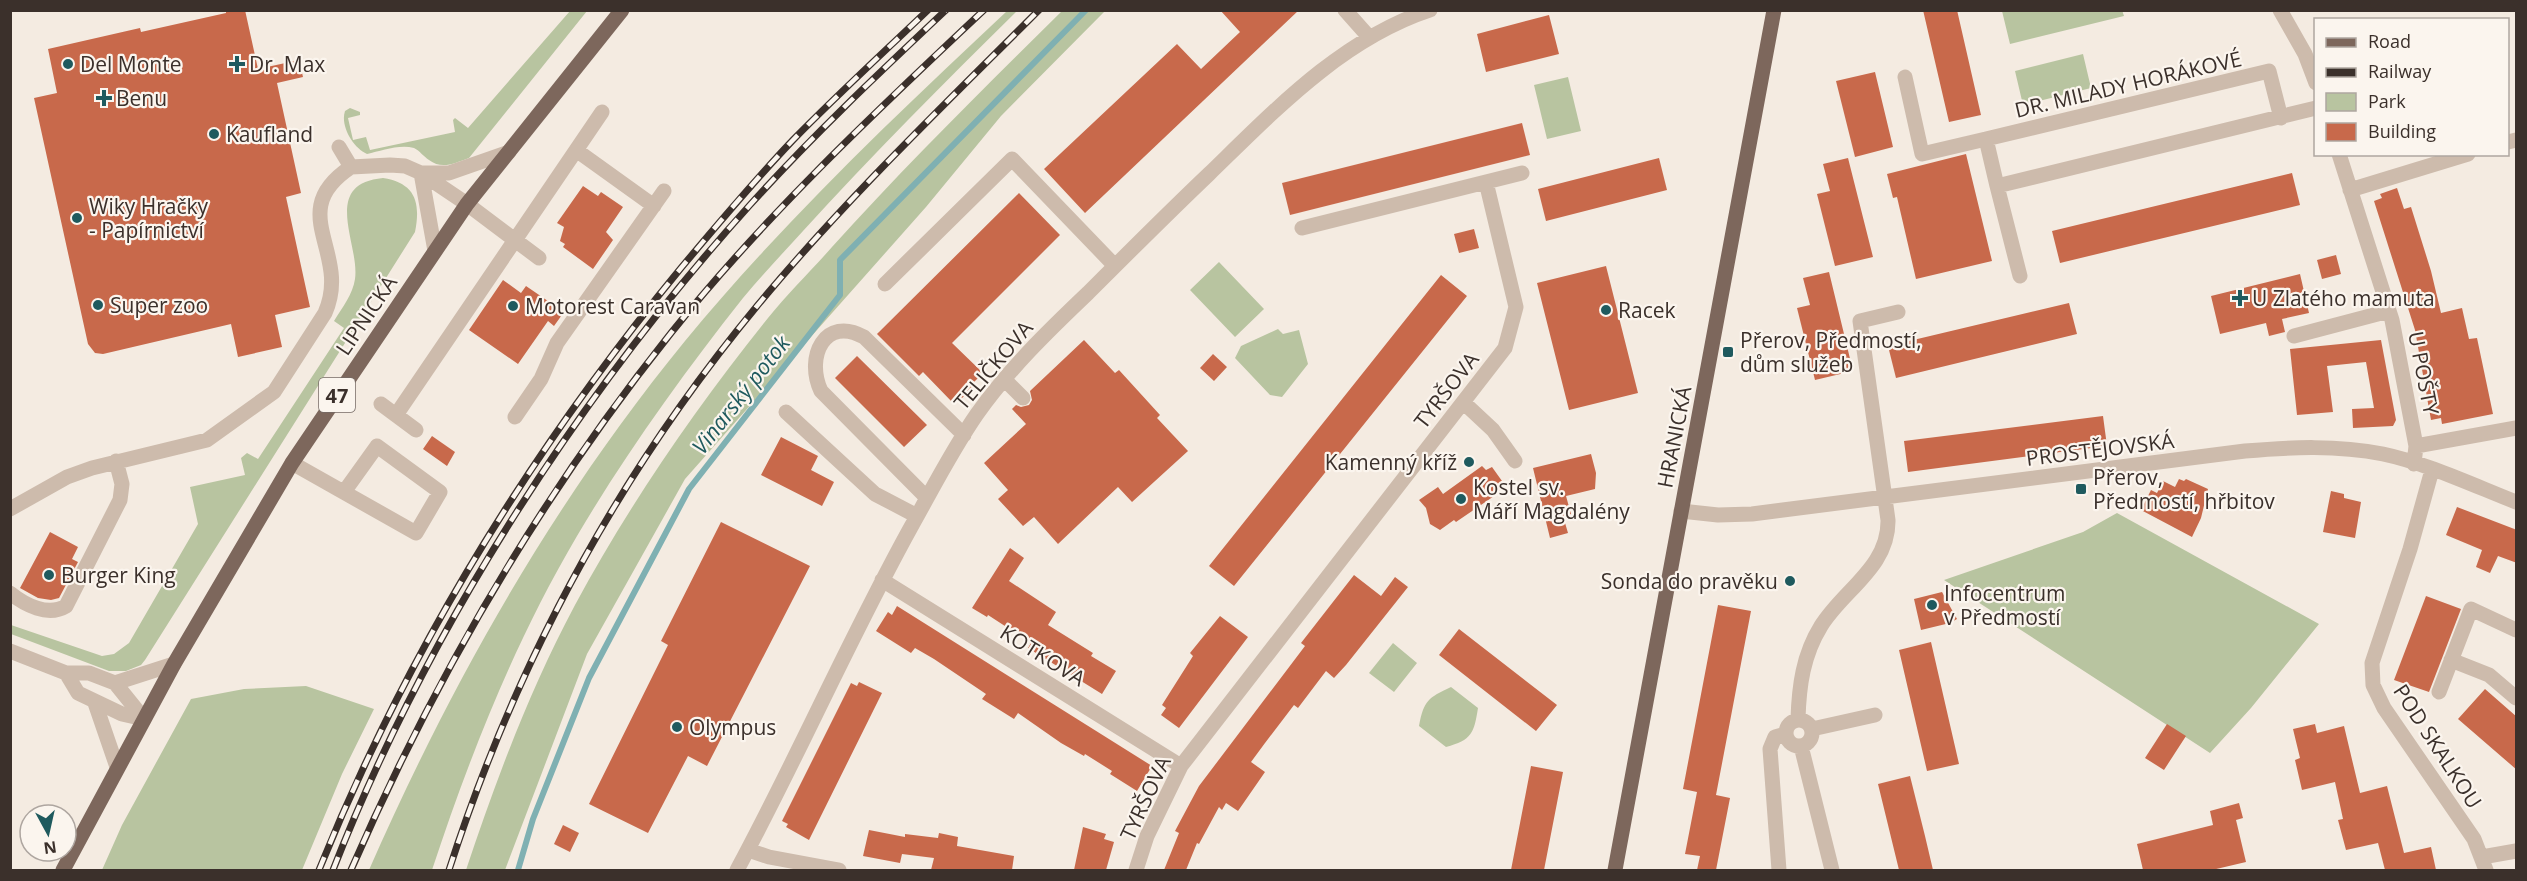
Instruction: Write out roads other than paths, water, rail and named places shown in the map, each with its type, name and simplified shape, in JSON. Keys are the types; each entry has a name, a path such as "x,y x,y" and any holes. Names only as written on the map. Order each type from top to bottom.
{"main road":[{"name":"LIPNICKÁ","path":"174,663 292,463 435,251 468,204 621,10"},
{"name":"HRANICKÁ","path":"1615,870 1774,10"},
{"name":"47","path":"63,870 174,663"}],"street":[{"path":"1345,10 1369,37"},
{"name":"TELIČKOVA","path":"737,870 882,580 964,435 1004,379 1034,345 1286,101 1331,63 1369,37 1430,10"},
{"path":"2280,10 2305,54 2314,78"},
{"name":"DR. MILADY HORÁKOVÉ","path":"1905,77 1922,154 2269,71 2281,118"},
{"path":"1997,186 2314,109"},
{"path":"396,415 602,112"},
{"path":"1986,140 2020,276"},
{"path":"339,147 351,167"},
{"path":"576,150 654,206"},
{"path":"421,173 449,173 509,152"},
{"name":"U POŠTY","path":"2340,156 2389,311 2416,446 2414,464"},
{"path":"2350,190 2461,156"},
{"path":"885,284 1012,159 1115,266"},
{"path":"10,509 67,477 116,461 207,440 274,392 330,303 333,277 319,206 327,187 351,167 398,165 421,173 468,204 539,258"},
{"path":"421,173 435,251"},
{"path":"1302,228 1522,173"},
{"name":"TYRŠOVA","path":"1136,870 1147,836 1181,766 1505,348 1516,307 1486,182"},
{"path":"515,417 541,379 557,343 664,191"},
{"path":"576,288 589,297"},
{"path":"2294,336 2389,311"},
{"path":"1798,719 1800,679 1815,638 1837,604 1876,562 1884,547 1888,526 1860,321 1898,312"},
{"path":"927,498 821,391 814,371 814,356 818,348 826,339 838,332 852,332 864,337 964,435"},
{"path":"1004,379 1023,398"},
{"path":"1463,402 1493,430 1515,461"},
{"path":"381,404 416,430"},
{"path":"786,412 876,494 917,516"},
{"path":"2416,446 2517,428"},
{"path":"292,463 344,492 416,532 440,492 377,446 344,492"},
{"name":"PROSTĚJOVSKÁ","path":"1681,512 1733,515 2246,451 2294,447 2367,452 2414,464 2517,501"},
{"path":"10,593 45,611 60,610 66,606 120,500 122,483 116,461"},
{"name":"POD SKALKOU","path":"2432,470 2410,549 2373,657 2371,674 2378,696 2388,714 2474,839 2484,864"},
{"name":"KOTKOVA","path":"882,580 1181,766"},
{"path":"2439,692 2471,609 2517,630"},
{"path":"10,651 66,673 89,673 115,683 144,719"},
{"path":"2451,660 2489,675 2517,698"},
{"path":"115,683 174,663"},
{"path":"66,673 78,693 122,714 144,719"},
{"path":"95,702 117,767"},
{"path":"1812,729 1875,715"},
{"path":"1798,719 1805,720 1812,729 1811,740 1801,746 1791,743 1786,734 1789,724 1798,719"},
{"path":"1779,870 1770,749 1775,737 1786,734"},
{"path":"1801,746 1832,870"},
{"path":"748,850 769,857 839,870"},
{"path":"2484,864 2517,851"}],"waterway":[{"name":"Vinarský potok","path":"518,870 533,819 589,678 689,489 840,295 840,260 1086,10"}],"railway":[{"path":"319,870 354,789 433,632 524,481 574,408 626,337 750,187 843,90 928,10"},
{"path":"333,870 371,781 413,693 460,606 511,520 566,437 686,280 772,180 946,10"},
{"path":"351,870 418,728 493,591 534,524 623,395 707,290 783,206 862,126 984,10"},
{"path":"449,870 476,793 539,645 576,573 616,504 660,436 707,370 790,267 895,155 1039,10"}],"place":[{"name":"Del Monte","path":"68,64"},
{"name":"Dr. Max","path":"237,64"},
{"name":"Benu","path":"104,98"},
{"name":"Kaufland","path":"214,134"},
{"name":"Wiky Hračky - Papírnictví","path":"77,218"},
{"name":"U Zlatého mamuta","path":"2240,298"},
{"name":"Super zoo","path":"98,305"},
{"name":"Motorest Caravan","path":"513,306"},
{"name":"Racek","path":"1606,310"},
{"name":"Přerov, Předmostí, dům služeb","path":"1728,352"},
{"name":"Kamenný kříž","path":"1469,462"},
{"name":"Přerov, Předmostí, hřbitov","path":"2081,489"},
{"name":"Kostel sv. Máří Magdalény","path":"1461,499"},
{"name":"Burger King","path":"49,575"},
{"name":"Sonda do pravěku","path":"1790,581"},
{"name":"Infocentrum v Předmostí","path":"1932,605"},
{"name":"Olympus","path":"677,727"}]}
